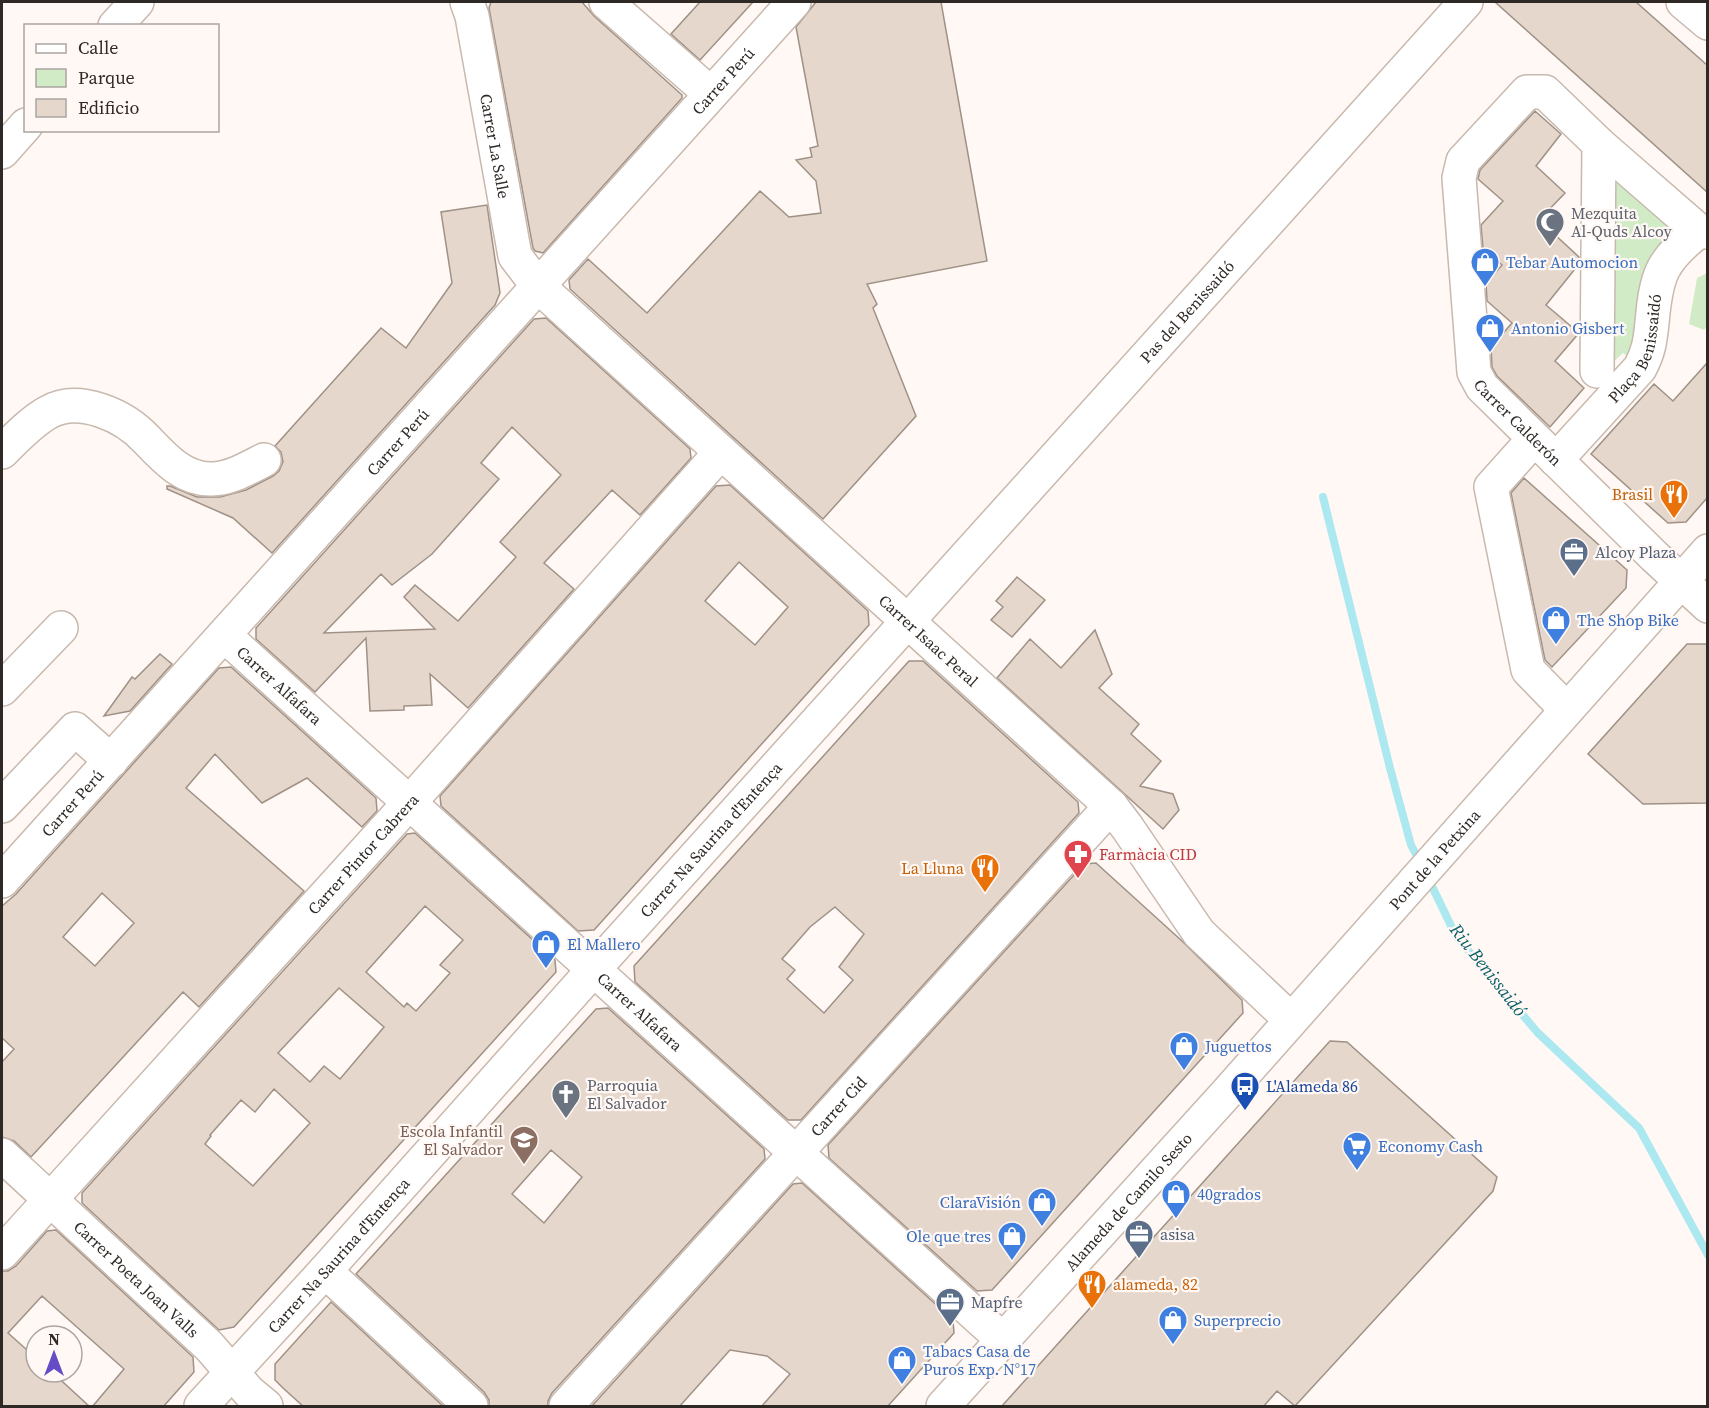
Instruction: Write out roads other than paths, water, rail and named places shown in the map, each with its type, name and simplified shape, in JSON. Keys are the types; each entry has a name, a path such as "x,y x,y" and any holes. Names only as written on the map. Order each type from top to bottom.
{"street":[{"path":"117,24 137,2"},
{"name":"Carrer La Salle","path":"467,2 472,16 515,256 537,285"},
{"path":"606,2 711,94"},
{"name":"Carrer Perú","path":"2,881 794,2"},
{"name":"Pas del Benissaidó","path":"907,621 1466,2"},
{"path":"1683,2 1707,23"},
{"name":"Plaça Benissaidó","path":"1527,92 1545,92 1599,144 1703,232 1670,258 1658,280 1648,353 1640,368 1545,449 1491,487 1528,670 1561,715"},
{"name":"Carrer Calderón","path":"1527,92 1463,161 1459,178 1474,372 1482,387 1707,606"},
{"path":"2,152 24,127"},
{"name":"Plaça Benissaidó","path":"1597,371 1599,144"},
{"name":"Carrer Isaac Peral","path":"537,285 1111,806 1199,933 1291,1020"},
{"path":"2,452 35,421 49,412 71,406 84,406 111,414 137,431 164,459 188,474 205,479 222,478 264,460"},
{"name":"Carrer Pintor Cabrera","path":"2,1253 721,452"},
{"name":"Pont de la Petxina","path":"1312,996 1707,551"},
{"name":"Carrer Na Saurina d'Entença","path":"201,1407 907,621"},
{"path":"2,689 61,628"},
{"name":"Carrer Alfafara","path":"224,635 1003,1340"},
{"path":"2,806 75,729 111,761"},
{"name":"Carrer Cid","path":"566,1407 1111,806"},
{"name":"Alameda de Camilo Sesto","path":"943,1407 1312,996"},
{"name":"Carrer Poeta Joan Valls","path":"2,1155 209,1346 249,1392 266,1407"},
{"path":"325,1271 471,1407"}],"waterway":[{"name":"Riu Benissaidó","path":"1323,497 1390,768 1411,845 1421,864"},
{"name":"Riu Benissaidó","path":"1428,878 1456,936 1538,1033 1639,1128 1708,1255"}],"place":[{"name":"Mezquita Al-Quds Alcoy","path":"1550,248"},
{"name":"Tebar Automocion","path":"1485,288"},
{"name":"Antonio Gisbert","path":"1490,354"},
{"name":"Brasil","path":"1674,520"},
{"name":"Alcoy Plaza","path":"1574,578"},
{"name":"The Shop Bike","path":"1556,646"},
{"name":"Farmàcia CID","path":"1078,880"},
{"name":"La Lluna","path":"985,894"},
{"name":"El Mallero","path":"546,970"},
{"name":"Juguettos","path":"1184,1072"},
{"name":"L'Alameda 86","path":"1245,1112"},
{"name":"Parroquia El Salvador","path":"566,1120"},
{"name":"Escola Infantil El Salvador","path":"524,1166"},
{"name":"Economy Cash","path":"1357,1172"},
{"name":"40grados","path":"1176,1220"},
{"name":"ClaraVisión","path":"1042,1228"},
{"name":"asisa","path":"1139,1260"},
{"name":"Ole que tres","path":"1012,1262"},
{"name":"alameda, 82","path":"1092,1310"},
{"name":"Mapfre","path":"950,1328"},
{"name":"Superprecio","path":"1173,1346"},
{"name":"Tabacs Casa de Puros Exp. N°17","path":"902,1386"}]}
